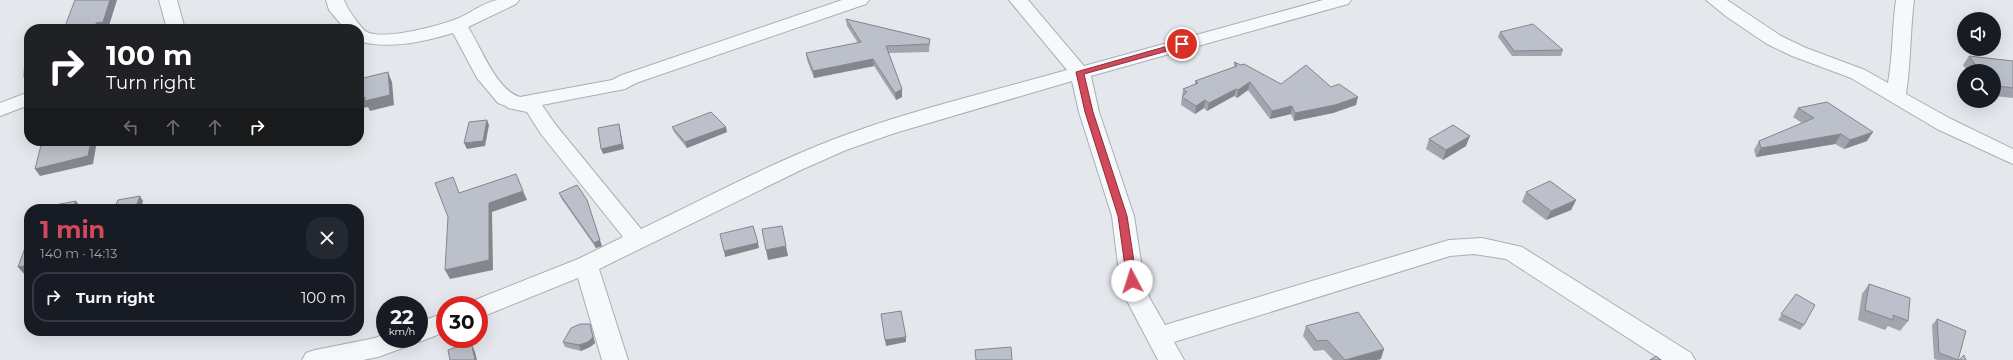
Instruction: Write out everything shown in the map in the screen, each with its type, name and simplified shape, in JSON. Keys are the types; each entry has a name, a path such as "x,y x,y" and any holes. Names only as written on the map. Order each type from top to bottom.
{"street":[{"path":"168,0 175,24"},
{"path":"334,0 338,10 351,24"},
{"path":"364,36 375,39 404,39 435,33 458,26 510,0"},
{"path":"515,104 618,85 629,79 860,0"},
{"path":"1018,0 1080,72 1089,112 1123,216 1132,281 1144,313 1171,360"},
{"path":"488,305 586,265 636,239 839,145 888,128 1080,72 1303,12 1342,0"},
{"path":"1715,0 1732,13 1774,40 1799,52 1858,74 1944,124 2013,157"},
{"path":"1896,95 1901,64 1901,31 1905,0"},
{"path":"458,26 470,45 484,74 505,99 515,104 526,104 534,108 548,129 636,239"},
{"path":"0,110 24,100"},
{"path":"1159,337 1449,248 1468,244 1487,246 1514,253 1682,360"},
{"path":"586,265 615,360"},
{"path":"315,360 376,347"}],"building":[{"path":"75,0 110,0 103,22 96,24 66,24"},
{"path":"846,19 930,39 929,44 886,46 902,89 895,93 873,59 813,71 806,53 861,42"},
{"path":"1533,24 1563,50 1514,51 1500,32"},
{"path":"1969,56 2013,61 2013,88 2001,86 2001,64 1975,64"},
{"path":"1234,62 1241,65 1244,64 1281,84 1306,65 1331,87 1339,84 1358,97 1335,105 1295,113 1292,106 1272,111 1250,82 1238,90 1236,89 1209,103 1205,100 1196,106 1182,97 1187,92 1183,89 1198,83 1195,81 1237,66"},
{"path":"388,72 390,95 365,101 364,78"},
{"path":"1827,102 1873,132 1850,140 1841,134 1761,148 1759,141 1814,118 1798,108"},
{"path":"711,112 726,127 685,142 672,127"},
{"path":"487,120 483,141 464,143 469,122"},
{"path":"619,124 622,144 601,149 598,128"},
{"path":"1453,125 1470,136 1446,150 1429,139"},
{"path":"41,146 90,146 88,156 35,169"},
{"path":"516,174 523,191 489,203 489,260 445,270 448,217 435,183 453,177 459,193"},
{"path":"1550,181 1576,200 1551,211 1526,192"},
{"path":"577,185 587,200 600,240 594,243 559,193"},
{"path":"140,196 137,204 116,204 118,200"},
{"path":"76,201 74,204 61,204"},
{"path":"753,226 758,243 724,251 720,234"},
{"path":"782,226 786,246 766,250 762,229"},
{"path":"24,251 24,266 18,267"},
{"path":"1869,284 1910,298 1908,321 1893,315 1893,320 1865,310"},
{"path":"1796,294 1815,305 1804,325 1781,314"},
{"path":"901,311 906,337 885,340 881,314"},
{"path":"1358,312 1384,349 1345,360 1327,340 1317,341 1306,326"},
{"path":"1937,319 1966,331 1958,360 1939,353"},
{"path":"580,324 590,324 593,337 588,342 579,345 563,342 571,328"},
{"path":"1011,347 1012,360 976,360 975,350"},
{"path":"454,348 472,348 475,360 450,360 448,350"},
{"path":"1964,355 1966,360 1959,360"},
{"path":"1656,356 1661,360 1650,360"}],"route":[{"path":"1132,281 1123,216 1089,112 1080,72 1182,44"}]}
